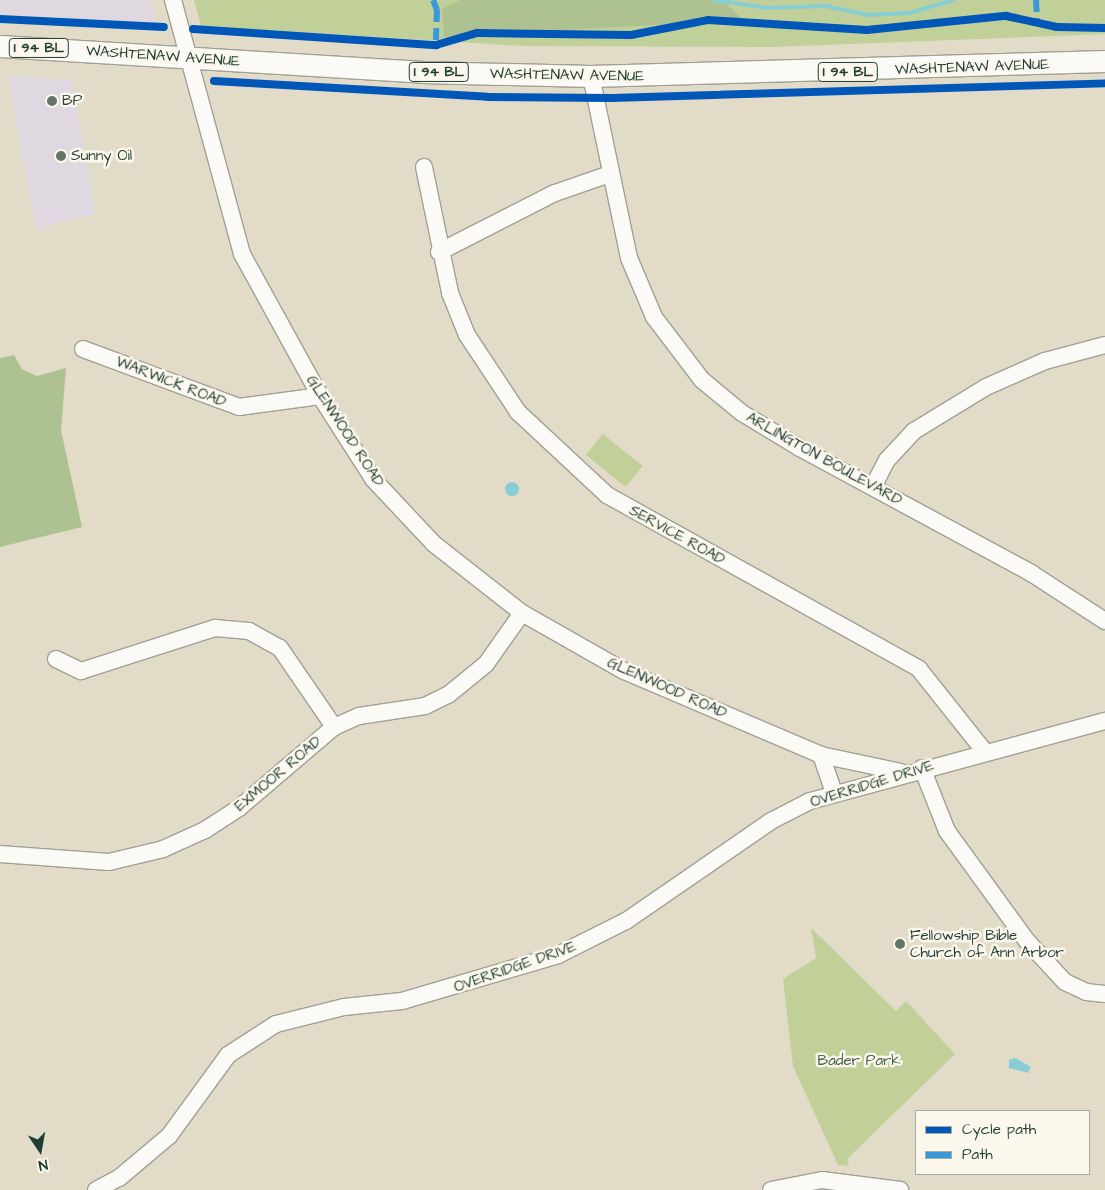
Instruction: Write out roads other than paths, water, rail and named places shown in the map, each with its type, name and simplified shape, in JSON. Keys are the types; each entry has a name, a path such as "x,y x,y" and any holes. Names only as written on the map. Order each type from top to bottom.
{"main road":[{"name":"WASHTENAW AVENUE","path":"0,46 187,58 591,76 1105,61"}],"street":[{"name":"GLENWOOD ROAD","path":"173,0 187,58 242,254 320,396 374,479 434,544 522,613 624,671 821,756 903,772"},
{"name":"ARLINGTON BOULEVARD","path":"591,76 610,174 639,286 654,317 699,377 742,413 872,487 1031,573 1105,621"},
{"name":"SERVICE ROAD","path":"424,167 439,252 467,335 518,412 561,456 607,495 678,538 886,647 919,669 985,752"},
{"path":"439,252 555,193 610,174"},
{"path":"872,487 887,460 914,431 978,392 1045,361 1105,345"},
{"name":"WARWICK ROAD","path":"83,349 239,407 298,403 320,396"},
{"name":"EXMOOR ROAD","path":"0,854 108,862 163,849 205,830 240,808 334,727 359,716 425,706 448,694 486,664 522,613"},
{"path":"56,659 81,671 125,660 201,632 249,631 280,648 334,727"},
{"name":"OVERRIDGE DRIVE","path":"96,1190 119,1178 169,1136 228,1055 276,1024 455,988 575,948 626,921 771,821 834,792 903,772 1105,721"},
{"path":"821,756 834,792"},
{"path":"922,768 947,831 1027,941 1065,982 1086,992 1105,994"},
{"path":"771,1190 822,1180 900,1190"}],"water":[{"path":"509,482 515,482 519,489 515,496 509,496 505,492 505,486"},
{"path":"1015,1058 1031,1067 1028,1073 1009,1068 1009,1060"}],"waterway":[{"path":"714,0 767,8 825,6 868,15 910,13 953,0"}],"place":[{"name":"BP","path":"52,101"},
{"name":"Sunny Oil","path":"61,156"},
{"name":"Fellowship Bible Church of Ann Arbor","path":"900,944"}],"park label":[{"name":"Bader Park","path":"859,1061"}]}
